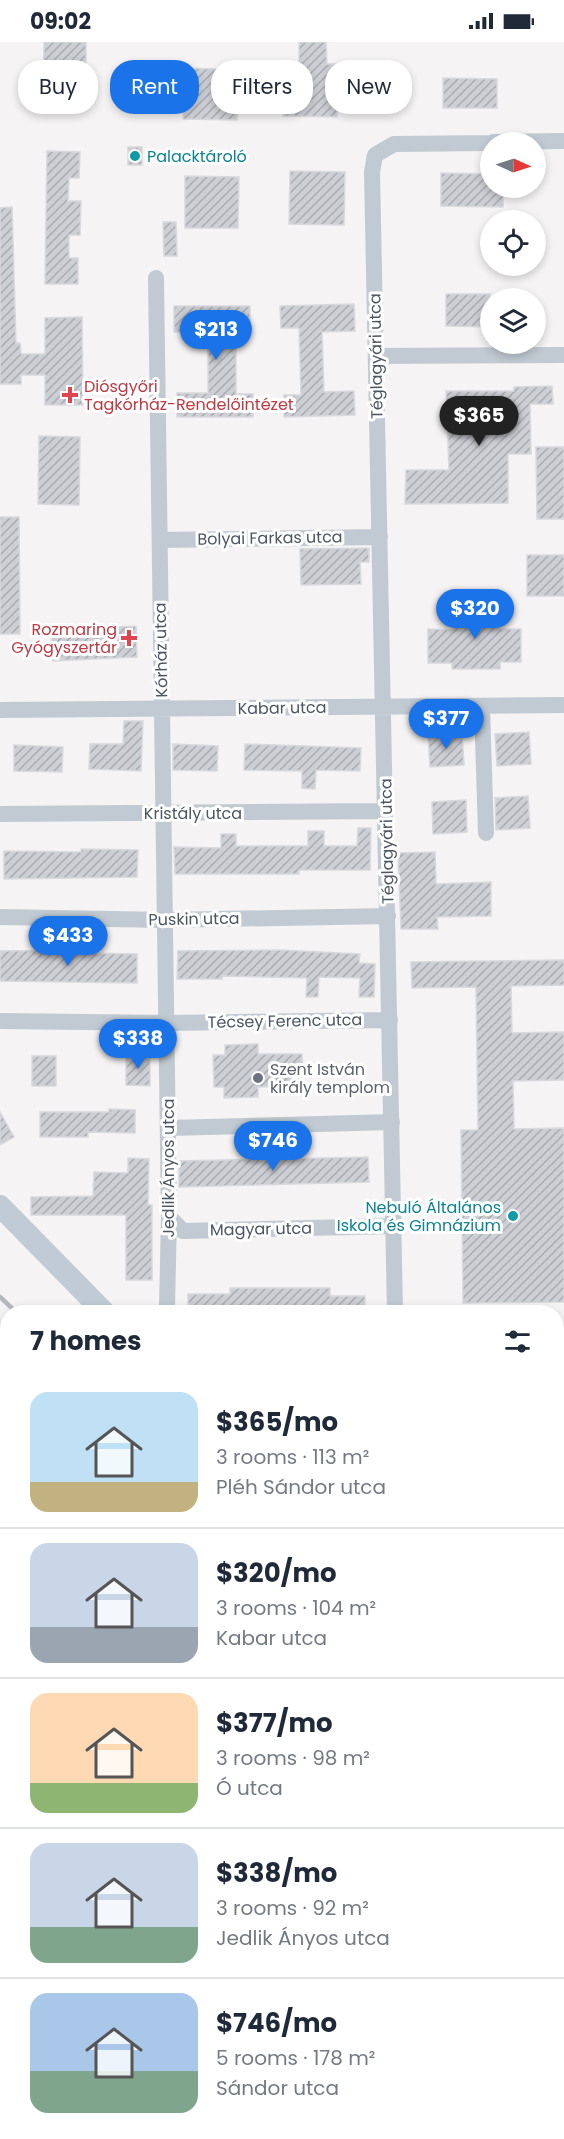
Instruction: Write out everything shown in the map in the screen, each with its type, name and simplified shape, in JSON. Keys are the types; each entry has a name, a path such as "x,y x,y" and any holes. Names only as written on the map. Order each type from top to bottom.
{"street":[{"path":"546,141 564,141"},
{"name":"Téglagyári utca","path":"395,1305 372,171 375,155 394,144 480,142"},
{"name":"Kórház utca","path":"156,278 166,1023"},
{"path":"376,356 564,355"},
{"name":"Bolyai Farkas utca","path":"160,540 380,537"},
{"name":"Kabar utca","path":"0,710 564,705"},
{"path":"482,706 486,833"},
{"name":"Kristály utca","path":"0,814 386,812"},
{"name":"Puskin utca","path":"0,917 165,920 388,916"},
{"name":"Técsey Ferenc utca","path":"0,1021 166,1023 390,1020"},
{"name":"Jedlik Ányos utca","path":"166,1023 170,1218 167,1305"},
{"path":"168,1128 392,1122"},
{"path":"0,1206 97,1305"},
{"name":"Magyar utca","path":"170,1218 183,1231 395,1226"}],"building":[{"path":"44,42 86,42 86,60 44,60"},
{"path":"299,42 326,42 325,114 337,114 337,117 283,116 283,114 313,114 313,60 299,60"},
{"path":"199,68 211,69 211,114 237,114 237,120 183,119 183,114 199,114"},
{"path":"443,78 497,79 497,108 443,108"},
{"name":"Palacktároló","path":"128,147 142,147 142,165 128,165"},
{"path":"47,151 80,152 79,178 69,178 68,201 81,201 80,235 69,235 69,258 78,258 78,284 45,284"},
{"path":"290,171 345,172 344,225 289,224"},
{"path":"441,173 480,174 480,198 503,198 503,207 441,206"},
{"path":"185,176 239,177 238,228 185,228"},
{"path":"12,207 16,343 20,343 21,354 45,354 45,318 82,317 83,405 45,405 45,375 21,375 21,384 0,384 0,208"},
{"path":"163,222 176,222 177,256 164,256"},
{"path":"446,294 480,294 480,327 446,326"},
{"path":"354,304 355,331 322,332 324,392 354,391 355,415 284,417 284,395 301,395 299,328 281,328 280,306"},
{"path":"174,306 250,306 250,331 236,331 236,394 253,394 253,417 177,417 177,393 208,393 208,332 174,332"},
{"path":"552,386 553,404 530,404 531,454 508,454 508,503 405,504 406,470 449,470 446,391 514,391 514,387"},
{"path":"39,436 80,437 79,505 38,504"},
{"path":"536,447 564,447 564,519 537,519"},
{"path":"0,517 19,517 20,634 0,634"},
{"path":"369,548 369,562 360,562 361,584 301,585 300,549"},
{"path":"527,555 564,555 564,596 527,596"},
{"path":"463,595 488,596 487,624 500,624 500,629 521,629 521,662 500,662 500,669 452,669 452,663 428,663 428,629 452,630 453,624 462,624"},
{"path":"136,626 137,657 53,661 51,630"},
{"path":"124,721 143,721 141,771 89,769 90,744 123,744"},
{"path":"462,732 464,765 430,767 428,735"},
{"path":"529,732 531,764 497,766 495,734"},
{"path":"173,744 218,746 217,771 173,770"},
{"path":"245,744 361,748 360,771 316,770 315,789 302,788 302,771 244,770"},
{"path":"14,745 63,747 62,772 14,771"},
{"path":"528,796 530,828 496,830 495,798"},
{"path":"466,800 467,832 433,834 432,802"},
{"path":"358,828 371,828 370,870 299,870 299,874 175,874 174,847 221,848 221,834 236,834 236,846 308,846 308,831 324,831 324,846 357,846"},
{"path":"81,849 138,850 137,877 4,879 4,851 81,852"},
{"path":"435,852 436,884 491,882 491,916 437,917 438,929 401,929 398,853"},
{"path":"89,950 89,953 137,954 137,983 0,981 0,951"},
{"path":"280,950 360,954 359,963 375,964 374,997 359,997 360,978 319,977 318,997 306,997 307,978 222,976 222,979 177,979 178,951"},
{"name":"Nebuló Általános Iskola és Gimnázium","path":"564,960 564,985 511,986 512,1033 564,1032 564,1080 513,1081 514,1129 564,1128 564,1302 463,1303 461,1130 478,1130 476,987 412,988 411,962"},
{"name":"Szent István király templom","path":"258,1044 258,1054 302,1054 303,1086 258,1087 258,1097 224,1098 224,1087 214,1087 213,1055 225,1055 225,1045"},
{"path":"126,1055 150,1055 150,1086 126,1085"},
{"path":"32,1056 56,1056 56,1086 32,1086"},
{"path":"109,1109 135,1110 135,1133 88,1132 88,1137 40,1137 40,1112 109,1112"},
{"path":"0,1112 14,1137 0,1145"},
{"path":"368,1157 369,1182 179,1187 179,1161"},
{"path":"128,1158 149,1159 148,1205 152,1205 152,1280 126,1280 126,1215 31,1215 31,1197 93,1196 94,1172 128,1173"},
{"path":"230,1288 330,1288 330,1296 365,1296 365,1305 188,1305 188,1294 230,1294"}],"railway":[{"path":"0,1297 9,1305"}],"place":[{"name":"Palacktároló","path":"135,156"},
{"name":"Diósgyőri Tagkórház-Rendelőintézet","path":"70,395"},
{"name":"Rozmaring Gyógyszertár","path":"129,638"},
{"name":"Szent István király templom","path":"258,1078"},
{"name":"Nebuló Általános Iskola és Gimnázium","path":"513,1216"}]}
